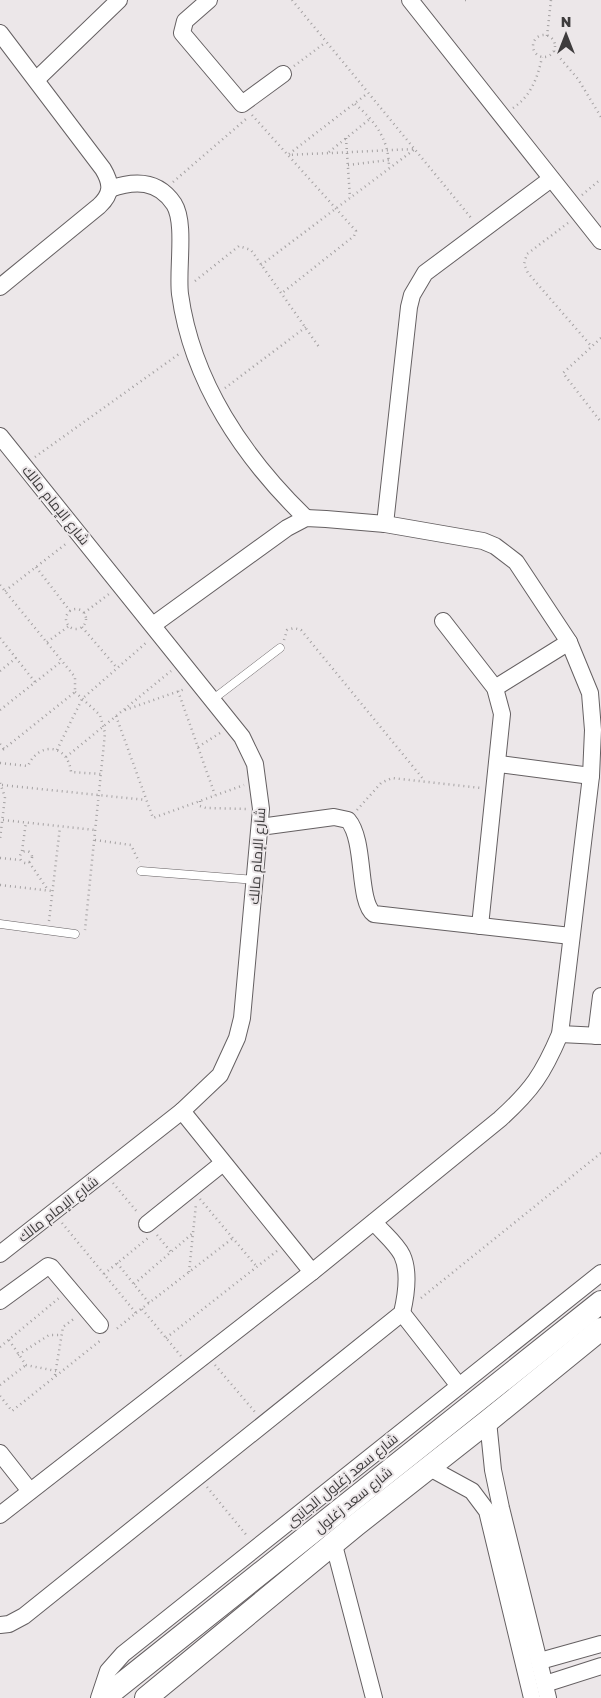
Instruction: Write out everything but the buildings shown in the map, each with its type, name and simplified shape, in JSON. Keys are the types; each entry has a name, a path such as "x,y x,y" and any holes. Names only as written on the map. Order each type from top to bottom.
{"main road":[{"name":"شارع سعد زغلول","path":"146,1698 428,1467 488,1421 569,1341 601,1302"},
{"name":"شارع سعد زغلول","path":"104,1698 569,1341 601,1329"}],"street":[{"path":"37,79 119,0"},
{"path":"209,0 185,21 182,33 247,109 283,74"},
{"path":"410,0 601,242"},
{"path":"0,34 37,79 106,174 110,189 107,199 0,287"},
{"path":"384,524 412,295 425,273 551,179"},
{"path":"110,189 127,183 146,184 162,192 175,205 181,222 180,293 192,345 214,396 232,430 254,462 306,518"},
{"name":"شارع الإمام مالك","path":"0,436 156,628 250,750 259,780 261,809 244,998 237,1038 220,1075 182,1112 0,1254"},
{"path":"0,1515 312,1272 526,1096 546,1067 560,1034 597,730 590,693 570,642 516,562 495,546 483,541 384,524 306,518 287,528 156,628"},
{"path":"443,621 495,688 502,714 499,764 480,926"},
{"path":"495,688 570,642"},
{"path":"499,764 591,776"},
{"path":"260,827 334,817 348,820 356,833 365,895 370,911 374,914 571,936"},
{"path":"560,1034 599,1036 601,996"},
{"path":"182,1112 312,1272"},
{"path":"151,1228 223,1162"},
{"path":"0,1625 9,1624 24,1616 402,1313 406,1294 406,1274 402,1255 374,1222"},
{"path":"0,1301 48,1266 100,1325"},
{"name":"شارع سعد زغلول الجانبى","path":"99,1698 108,1671 114,1662 601,1273"},
{"path":"402,1313 459,1386"},
{"path":"488,1421 496,1489 546,1691 601,1666"},
{"path":"0,1453 30,1492"},
{"path":"428,1467 472,1491 487,1511 532,1698"},
{"path":"334,1545 374,1698"},
{"path":"540,1661 601,1644"}],"lane":[{"path":"212,700 280,648"},
{"path":"141,871 256,880"},
{"path":"0,924 75,934"}],"path":[{"path":"292,0 482,231"},
{"path":"547,36 551,0"},
{"path":"547,36 554,42 554,51 578,79 601,117"},
{"path":"547,36 538,38 534,47 538,55 542,57 547,57 554,51"},
{"path":"283,74 327,42"},
{"path":"501,116 517,106 530,92 538,75 542,57"},
{"path":"288,155 368,93"},
{"path":"355,104 371,118 383,138 389,160 389,169"},
{"path":"162,192 247,109 356,232 354,236 282,293"},
{"path":"328,153 371,118"},
{"path":"346,138 350,198"},
{"path":"288,155 415,149"},
{"path":"261,265 415,149"},
{"path":"348,165 389,160"},
{"path":"592,346 528,273 524,264 527,254 575,209 601,179"},
{"path":"180,293 239,246 251,250 319,347"},
{"path":"214,396 306,327"},
{"path":"601,338 563,374 601,422"},
{"path":"23,465 192,345"},
{"path":"5,591 79,534"},
{"path":"36,567 70,611"},
{"path":"84,613 121,585"},
{"path":"0,586 75,677 75,692 100,715 104,725 86,928 82,932 75,934"},
{"path":"78,609 84,613 86,620 82,627 75,629 68,626 66,618 70,611 78,609"},
{"path":"46,642 68,626"},
{"path":"82,627 117,668"},
{"path":"57,750 82,699 117,668 156,628"},
{"path":"280,648 287,630 294,628 301,630 424,780"},
{"path":"0,638 35,682"},
{"path":"0,671 16,658"},
{"path":"0,710 62,661"},
{"path":"66,757 182,662"},
{"path":"121,712 200,684"},
{"path":"178,691 215,795"},
{"path":"0,752 75,692"},
{"path":"116,716 153,818 259,780"},
{"path":"198,747 232,725"},
{"path":"0,744 4,749"},
{"path":"0,763 28,766 32,758 39,752 48,749 57,750 66,757 71,772 101,774"},
{"path":"348,820 381,783 392,778 424,780 496,790"},
{"path":"0,840 5,797 1,784 146,800"},
{"path":"200,801 200,806 206,808 261,809"},
{"path":"3,820 95,830"},
{"path":"20,860 26,822"},
{"path":"48,930 50,891 60,827"},
{"path":"95,840 131,845 141,871"},
{"path":"22,851 31,853 29,862"},
{"path":"0,858 29,862 50,891"},
{"path":"0,885 50,891"},
{"path":"402,1313 601,1153"},
{"path":"189,1272 197,1195 258,1267"},
{"path":"104,1274 151,1228"},
{"path":"134,1284 193,1233"},
{"path":"136,1313 233,1238"},
{"path":"166,1338 288,1243"},
{"path":"117,1263 149,1303"},
{"path":"0,1347 70,1289"},
{"path":"142,1308 190,1367"},
{"path":"55,1377 63,1327 87,1309"},
{"path":"18,1355 49,1336 62,1336"},
{"path":"9,1340 26,1364 56,1371"},
{"path":"206,1354 265,1423"},
{"path":"0,1385 26,1364"},
{"path":"198,1476 256,1548"}]}
